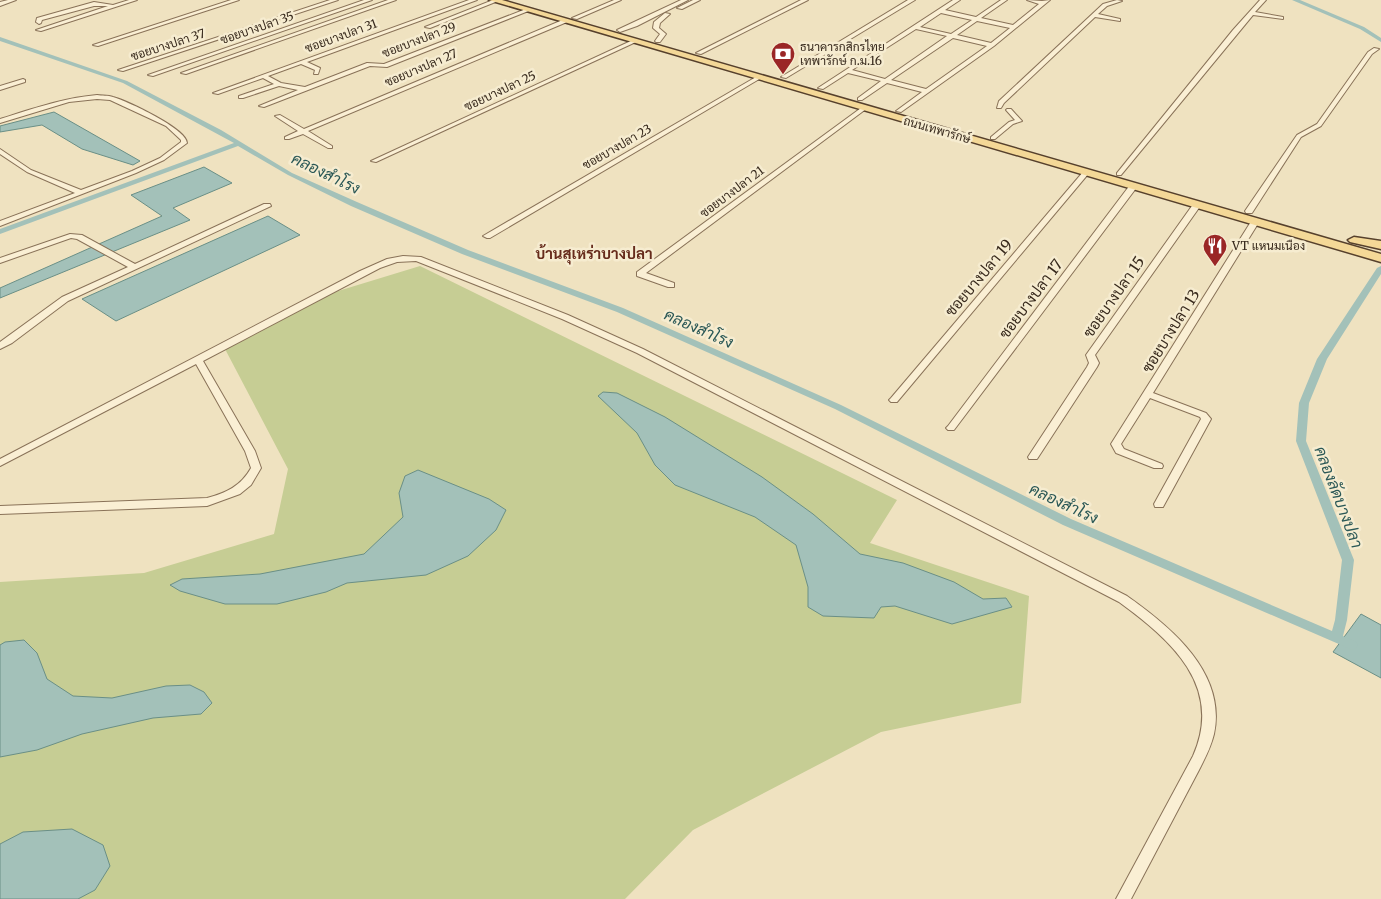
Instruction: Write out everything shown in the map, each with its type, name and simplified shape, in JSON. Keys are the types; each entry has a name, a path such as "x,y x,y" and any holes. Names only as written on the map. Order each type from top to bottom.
{"main road":[{"name":"ถนนเทพารักษ์","path":"494,0 528,10 575,18 620,30 820,88 861,104 899,111 994,138 1249,211 1351,244"},
{"name":"ถนนเทพารักษ์","path":"513,0 550,13 565,21 758,78 861,104 1085,173 1255,222 1351,244 1381,246"},
{"path":"1351,244 1354,255 1369,259 1381,258"}],"street":[{"path":"0,4 14,0"},
{"path":"38,22 40,19 94,4 108,6 129,0"},
{"path":"39,30 134,0"},
{"path":"96,45 236,0"},
{"name":"ซอยบางปลา 37","path":"121,70 335,0"},
{"name":"ซอยบางปลา 35","path":"151,75 369,0"},
{"path":"184,73 393,0"},
{"name":"ซอยบางปลา 31","path":"216,93 474,0"},
{"path":"428,27 494,0"},
{"path":"575,18 618,0"},
{"path":"620,30 645,21 685,0"},
{"path":"635,25 656,25 671,12 698,0"},
{"path":"699,53 805,0"},
{"path":"784,77 912,0"},
{"path":"820,88 957,0"},
{"path":"861,104 886,81 1004,0"},
{"path":"1030,0 1045,1"},
{"path":"1119,174 1252,12 1264,0"},
{"path":"899,111 992,45 1045,1"},
{"path":"994,138 1011,123 1019,120 1005,109 1094,15 1106,5 1118,1 1126,2"},
{"name":"ซอยบางปลา 29","path":"262,106 369,64 385,66 528,10"},
{"path":"940,11 1014,27"},
{"path":"1252,12 1281,18"},
{"path":"1094,15 1118,20"},
{"name":"ซอยบางปลา 27","path":"287,138 565,21"},
{"path":"645,21 656,25 663,34 658,41"},
{"path":"914,27 992,45"},
{"path":"165,50 212,34 223,38"},
{"name":"ซอยบางปลา 25","path":"374,161 635,41"},
{"path":"1249,211 1299,136 1319,125 1370,52 1376,49"},
{"path":"301,62 318,69 316,73"},
{"path":"847,71 927,91"},
{"path":"263,76 279,84 306,89"},
{"name":"ซอยบางปลา 23","path":"487,236 758,78"},
{"path":"0,79 14,84"},
{"path":"0,88 22,81"},
{"path":"241,97 279,84"},
{"path":"62,91 70,101"},
{"path":"0,121 70,101 89,98 111,98 168,125 184,139 184,144 180,148 162,159 82,193 0,224"},
{"name":"ซอยบางปลา 21","path":"671,285 640,274 861,104"},
{"path":"278,116 330,147"},
{"path":"0,151 29,172 82,193"},
{"name":"ซอยบางปลา 19","path":"894,400 1085,173"},
{"name":"ซอยบางปลา 17","path":"951,428 1134,187"},
{"name":"ซอยบางปลา 15","path":"1034,457 1092,367 1094,363 1090,355 1198,205"},
{"path":"0,346 14,339 49,308 267,206"},
{"name":"ซอยบางปลา 13","path":"1160,504 1206,419 1203,415 1148,394 1255,222"},
{"path":"0,262 61,238 78,237 136,267"},
{"path":"0,463 394,258 408,257 418,259 565,317 640,351 1123,599 1156,622 1184,650 1200,676 1208,707 1209,724 1202,751 1123,899"},
{"path":"0,510 207,502 234,494 250,482 256,468 250,451 198,360"},
{"path":"1148,394 1116,444 1120,451 1158,466"}],"green space":[{"path":"420,266 897,500 870,543 1029,596 1021,703 881,732 693,830 625,899 0,899 0,582 144,573 274,534 288,469 225,349 325,295"}],"water":[{"path":"54,112 140,161 133,165 82,149 42,125 0,132 0,126"},
{"path":"204,167 232,183 173,208 190,220 0,298 0,288 162,216 131,195"},
{"path":"268,216 300,235 116,321 82,299"},
{"path":"603,392 617,393 665,417 762,477 813,514 860,554 903,563 954,582 983,599 1006,598 1012,607 952,624 895,606 881,607 874,618 823,616 808,607 808,587 796,545 755,517 675,485 655,465 637,433 598,396"},
{"path":"418,470 489,499 506,510 496,530 468,556 426,575 347,583 326,592 277,604 225,604 180,591 170,585 182,579 260,574 364,554 403,517 399,493 405,476"},
{"path":"1361,614 1381,625 1381,678 1333,652"},
{"path":"24,640 37,653 47,679 73,696 112,698 166,686 190,685 204,692 212,703 201,714 153,718 82,734 37,750 0,757 0,645 5,642"},
{"path":"72,829 103,845 110,866 95,890 78,899 0,899 0,844 23,832"}],"waterway":[{"name":"คลองลัดบางปลา","path":"1295,0 1362,28 1381,40"},
{"name":"คลองสำโรง","path":"0,39 125,82 239,143"},
{"path":"0,232 239,143"},
{"name":"คลองสำโรง","path":"239,143 290,174 354,204 465,252 620,310 838,407 1067,522 1352,645"},
{"name":"คลองลัดบางปลา","path":"1336,638 1341,620 1348,560 1301,441 1304,403 1322,359 1381,268"}],"place":[{"name":"ธนาคารกสิกรไทย เทพารักษ์ ก.ม.16","path":"783,75"},
{"name":"VT แหนมเนือง","path":"1215,267"}],"district":[{"name":"บ้านสุเหร่าบางปลา","path":"594,254"}]}
